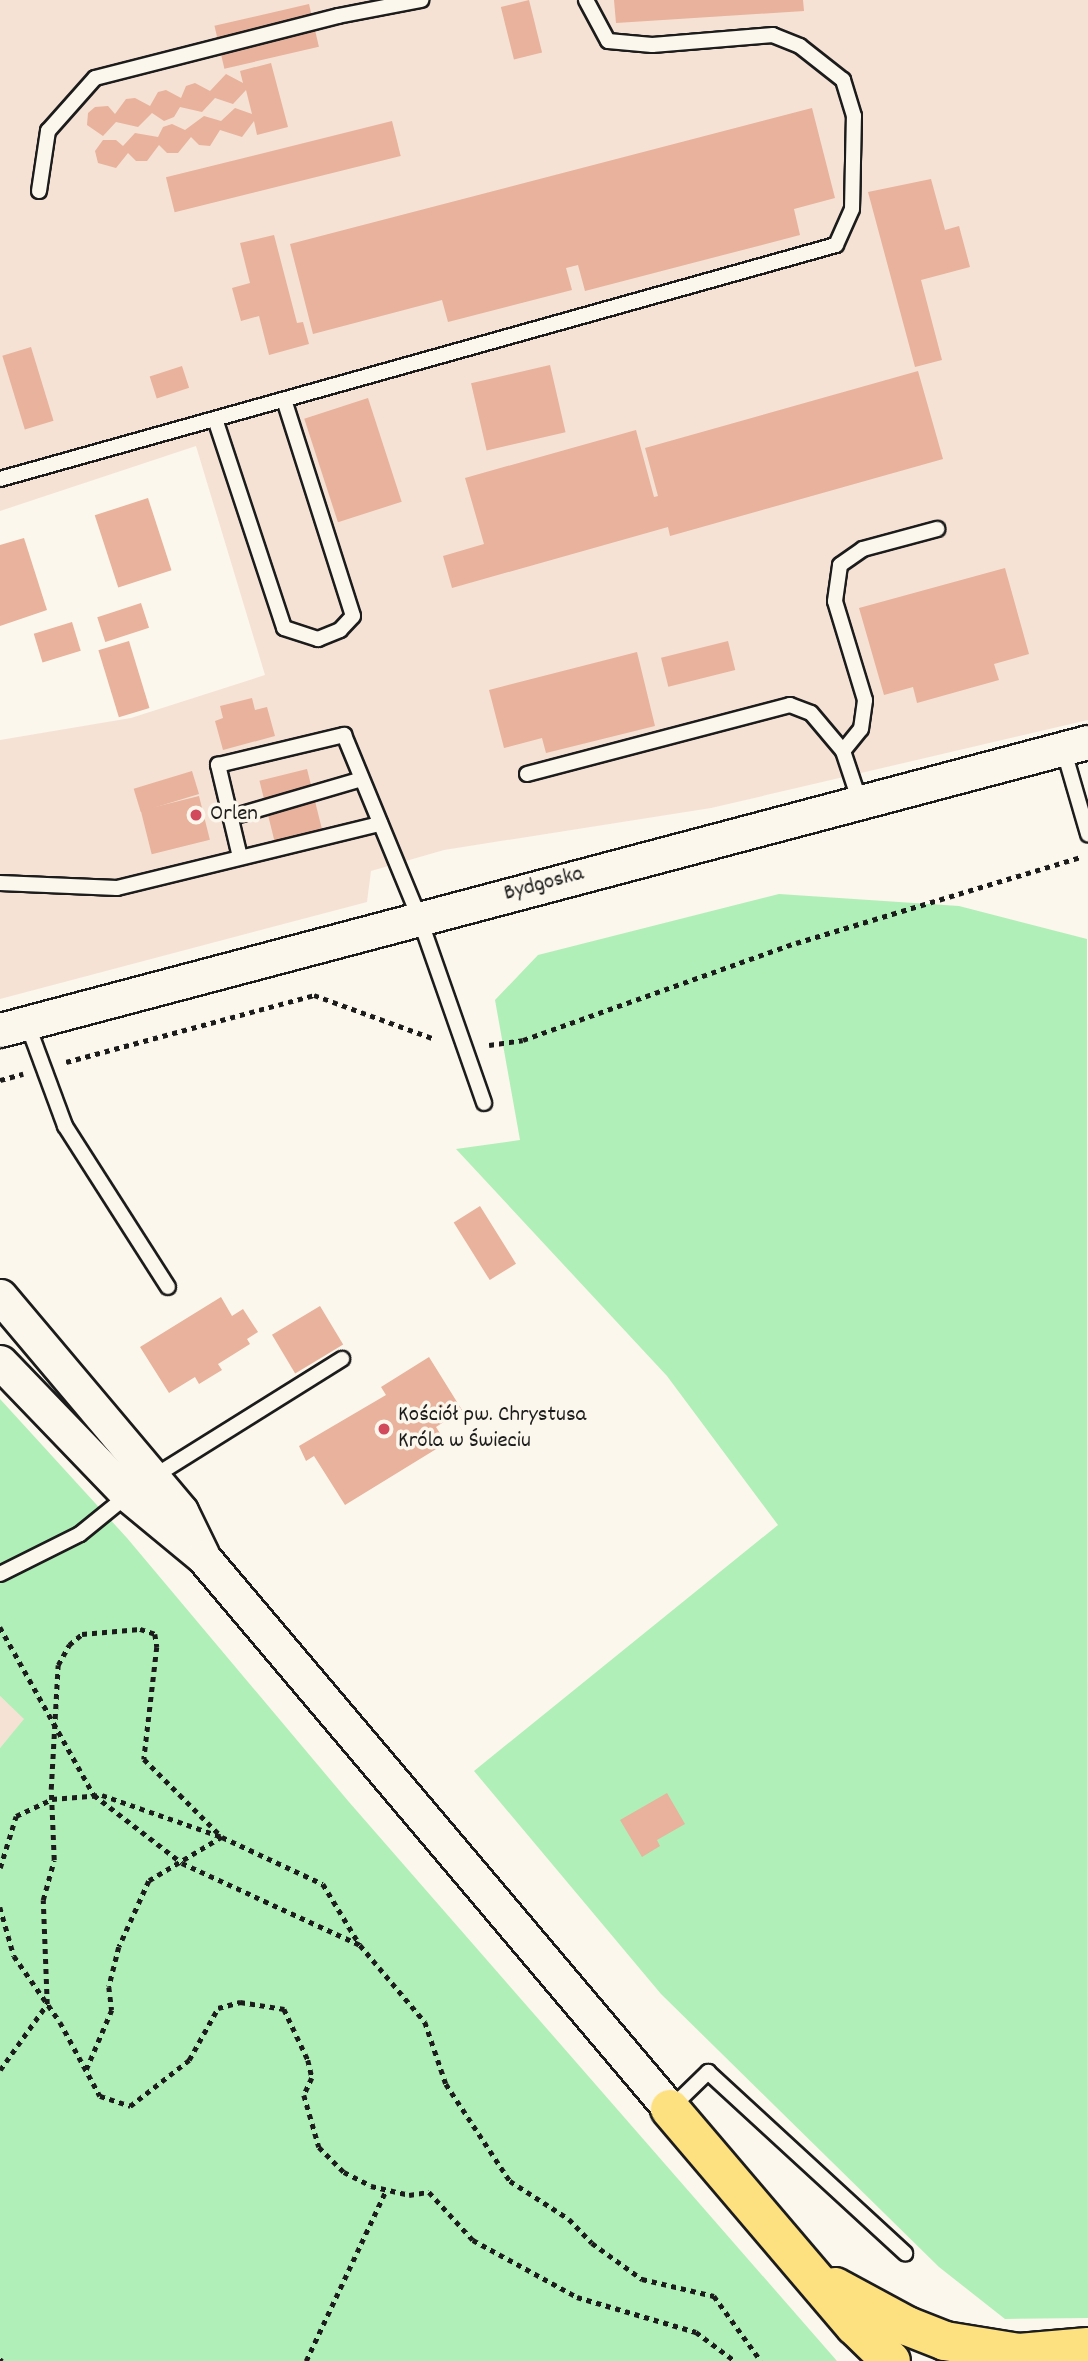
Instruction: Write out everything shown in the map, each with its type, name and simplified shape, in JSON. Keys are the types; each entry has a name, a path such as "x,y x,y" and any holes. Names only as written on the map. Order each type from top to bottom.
{"main road":[{"path":"670,2109 807,2269 891,2361"},
{"path":"807,2269 872,2308 945,2341 1019,2353 1088,2347"}],"street":[{"name":"Bydgoska","path":"14,1027 1076,745"},
{"path":"0,1296 140,1487"},
{"path":"0,1362 140,1487 181,1511 203,1557 670,2109"}],"lane":[{"path":"40,191 48,131 94,78 338,16 421,0"},
{"path":"0,479 836,245 852,209 854,116 843,80 800,46 773,35 652,45 608,41 586,0"},
{"path":"215,419 284,628 318,639 340,630 353,616 284,400"},
{"path":"843,751 861,729 865,700 835,601 840,565 863,549 937,529"},
{"path":"527,774 790,705 811,713 843,751 860,802"},
{"path":"240,857 218,765 344,735 419,918 460,1043 484,1103"},
{"path":"1076,745 1088,834"},
{"path":"232,817 362,779"},
{"path":"0,884 117,888 380,824"},
{"path":"14,1027 42,1069 65,1126 168,1287"},
{"path":"0,1574 80,1534 140,1487 342,1359"},
{"path":"670,2109 708,2072 905,2253"}],"path":[{"path":"0,1080 314,995 435,1038 483,1046 523,1040 796,943 1088,855"},
{"path":"0,1627 94,1795 182,1863 360,1945"},
{"path":"0,2070 47,2004 43,1900 54,1860 52,1798 58,1665 69,1645 82,1634 99,1629 155,1634 144,1759 222,1837"},
{"path":"0,1868 16,1816 52,1798 94,1795 222,1837 323,1884 360,1945 425,2022 446,2084 510,2181 569,2219 592,2243 642,2279 714,2296 761,2361"},
{"path":"86,2072 112,2010 109,1987 136,1909 149,1881 222,1837"},
{"path":"0,1907 14,1956 47,2004 100,2096 130,2106 189,2060 218,2008 240,2002 284,2009 308,2060 312,2078 304,2095 320,2147 344,2172 386,2190 409,2196 429,2193 473,2240 577,2297 696,2332 735,2361"},
{"path":"306,2361 386,2190"}],"shaded area":[{"path":"0,0 1088,0 1088,720 711,808 444,850 371,871 367,902 0,999 0,740 131,718 265,675 196,446 0,511"},
{"path":"0,1696 25,1719 0,1748"}],"green space":[{"path":"779,894 959,906 1087,939 1088,2318 1005,2319 939,2267 661,1994 474,1771 778,1525 667,1376 456,1149 520,1140 495,1000 538,955"},
{"path":"0,1399 127,1538 349,1802 837,2361 0,2361 0,1748 24,1719 0,1696"}],"building":[{"path":"529,0 542,52 514,59 501,7"},
{"path":"614,0 803,0 804,11 616,23"},
{"path":"309,4 319,47 224,69 214,26"},
{"path":"271,63 288,127 257,135 254,121 242,137 220,130 210,146 199,145 191,137 178,153 167,153 159,145 147,161 136,161 128,153 116,168 98,163 95,151 103,140 116,140 123,146 135,133 158,137 163,127 172,124 185,130 204,116 221,121 235,108 252,114 246,90 233,104 215,98 202,112 180,107 174,117 164,121 152,113 138,127 116,122 103,136 87,125 88,113 95,107 108,106 115,114 126,99 135,98 150,106 158,92 166,90 181,98 186,86 195,83 210,91 226,74 243,83 240,71"},
{"path":"812,108 835,198 794,209 800,235 585,291 578,265 566,268 572,290 448,322 442,300 313,334 290,244"},
{"path":"392,121 401,156 175,212 166,177"},
{"path":"931,179 945,230 959,226 970,267 921,280 942,360 915,367 868,192"},
{"path":"274,235 297,323 303,322 309,344 269,355 259,316 241,321 232,288 250,283 240,243"},
{"path":"31,347 54,421 25,429 2,356"},
{"path":"550,365 566,432 487,450 471,383"},
{"path":"182,366 189,388 157,398 150,377"},
{"path":"918,371 943,459 670,536 668,527 452,588 443,556 484,544 465,478 636,430 654,497 658,496 645,448"},
{"path":"368,398 402,502 338,522 304,419"},
{"path":"148,498 171,570 118,588 95,515"},
{"path":"24,538 47,610 0,626 0,545"},
{"path":"1005,568 1029,654 994,664 999,680 917,703 913,687 884,695 859,608"},
{"path":"141,603 149,628 105,642 97,617"},
{"path":"72,622 81,651 43,662 34,634"},
{"path":"129,641 149,708 119,717 98,650"},
{"path":"728,641 735,670 668,687 661,658"},
{"path":"637,652 655,726 546,753 542,738 504,748 489,690"},
{"path":"252,698 255,710 267,707 275,736 223,750 215,721 223,718 220,706"},
{"path":"307,769 325,843 278,855 259,781"},
{"path":"192,771 199,794 141,812 134,789"},
{"path":"199,796 210,840 152,854 141,811"},
{"path":"480,1206 516,1264 490,1280 454,1222"},
{"path":"221,1297 232,1316 243,1309 258,1332 247,1339 250,1344 218,1364 222,1370 199,1384 195,1377 169,1393 140,1347"},
{"path":"320,1306 343,1345 295,1373 272,1335"},
{"name":"Kościół pw. Chrystusa Króla w Świeciu","path":"429,1357 462,1410 436,1427 446,1443 345,1505 314,1456 306,1461 299,1446 386,1395 381,1387"},
{"path":"667,1793 685,1824 657,1840 660,1846 642,1857 620,1820"}],"place":[{"name":"Orlen","path":"196,815"},
{"name":"Kościół pw. Chrystusa Króla w Świeciu","path":"384,1429"}]}
